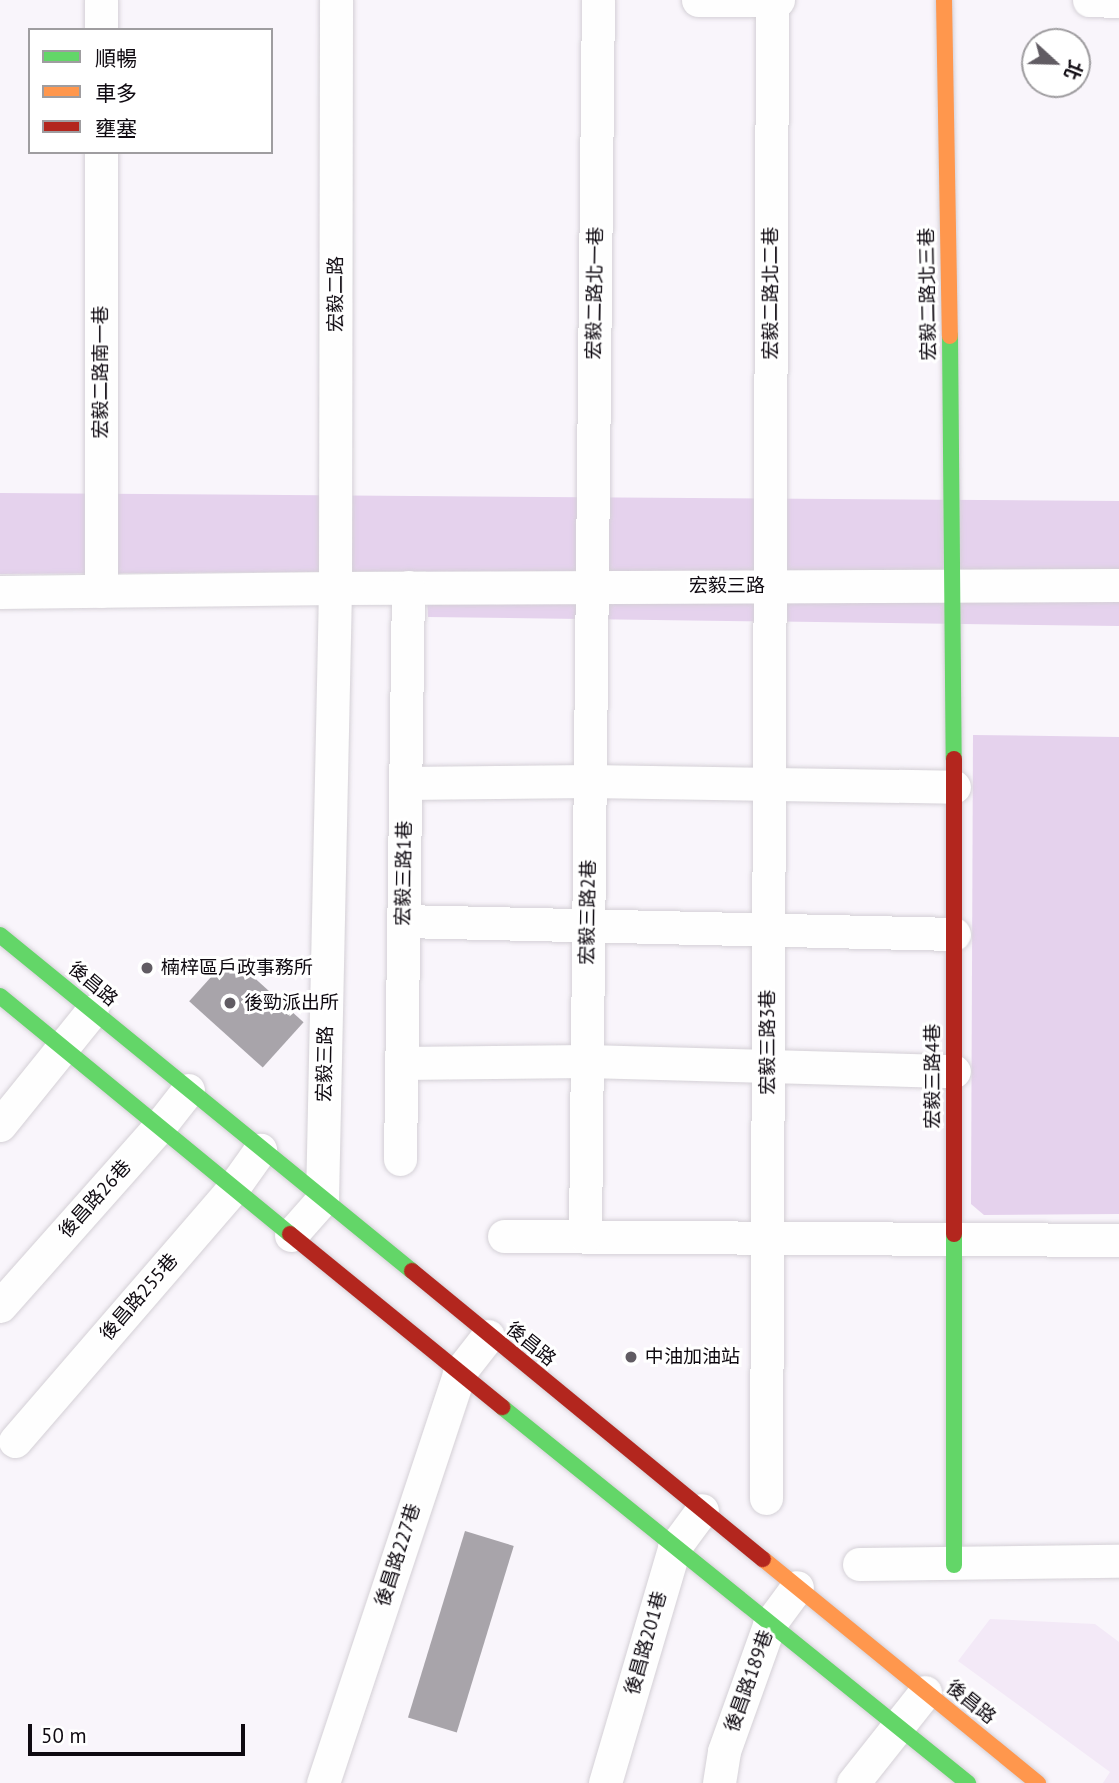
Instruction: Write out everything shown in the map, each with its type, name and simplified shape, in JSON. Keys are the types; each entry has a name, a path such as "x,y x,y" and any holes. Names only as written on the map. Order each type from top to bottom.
{"street":[{"path":"101,0 101,28"},
{"name":"宏毅二路","path":"335,587 336,0"},
{"name":"宏毅二路北一巷","path":"592,587 598,0"},
{"path":"698,0 778,0"},
{"name":"宏毅二路北二巷","path":"769,586 772,0"},
{"name":"宏毅二路北三巷","path":"944,0 954,587"},
{"path":"1090,0 1119,1"},
{"name":"宏毅二路南一巷","path":"101,154 102,591"},
{"name":"宏毅三路","path":"0,592 335,587 1119,585"},
{"name":"宏毅三路3巷","path":"766,1498 769,586"},
{"name":"宏毅三路","path":"322,1200 335,587"},
{"name":"宏毅三路1巷","path":"400,1159 408,587"},
{"name":"宏毅三路2巷","path":"585,1236 592,587"},
{"name":"宏毅三路4巷","path":"954,587 954,1565"},
{"path":"405,783 589,782 954,787"},
{"path":"403,921 588,928 768,928 954,934"},
{"name":"後昌路","path":"0,935 1038,1783"},
{"path":"0,996 674,1548 968,1783"},
{"path":"0,1125 92,1011"},
{"path":"401,1063 587,1061 954,1071"},
{"name":"後昌路26巷","path":"0,1306 159,1127 188,1090"},
{"name":"後昌路255巷","path":"15,1441 233,1188 260,1150"},
{"path":"291,1235 322,1200"},
{"path":"504,1236 1119,1240"},
{"name":"後昌路227巷","path":"323,1783 459,1373 488,1336"},
{"name":"後昌路201巷","path":"605,1783 674,1548 702,1510"},
{"path":"859,1564 1119,1561"},
{"name":"後昌路189巷","path":"719,1783 724,1751 769,1625 797,1587"},
{"path":"853,1783 925,1692"}],"shaded area":[{"path":"0,493 1119,501 1119,626 428,617 426,571 0,574"},
{"path":"973,735 1119,737 1119,1214 984,1215 971,1204"},
{"path":"990,1619 1095,1624 1119,1642 1119,1783 1103,1783 1110,1772 958,1661"}],"building":[{"path":"230,956 304,1022 263,1068 189,1001"},
{"path":"465,1531 514,1546 457,1732 408,1717"}],"traffic: fast":[{"path":"950,336 954,759"},
{"path":"0,935 412,1271"},
{"path":"0,996 290,1234"},
{"path":"954,1234 954,1565"},
{"path":"502,1407 968,1783"}],"traffic: slow":[{"path":"944,0 950,336"},
{"path":"763,1559 1038,1783"}],"traffic: jam":[{"path":"954,759 954,1234"},
{"path":"290,1234 502,1407"},
{"path":"412,1271 763,1559"}],"place":[{"name":"楠梓區戶政事務所","path":"147,968"},
{"name":"後勁派出所","path":"230,1003"},
{"name":"中油加油站","path":"631,1357"}]}
